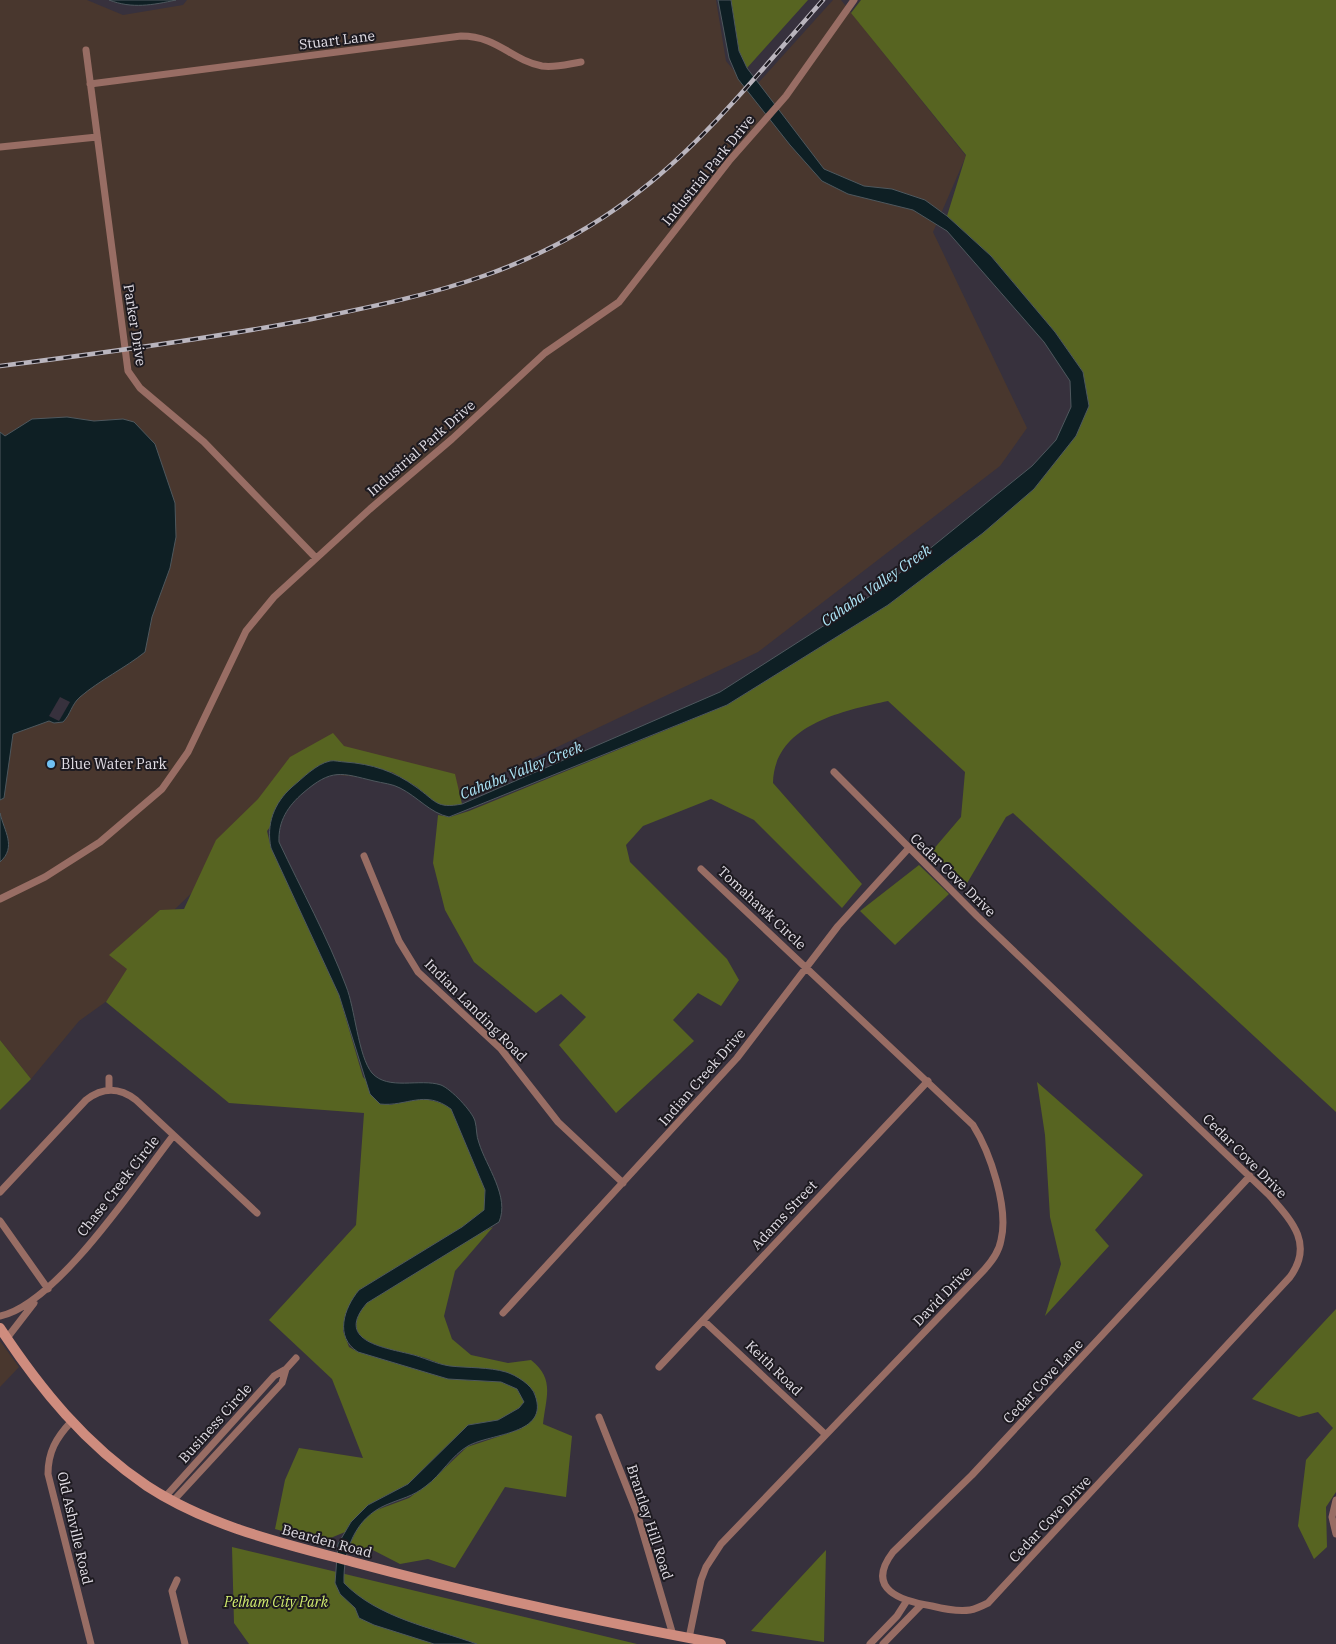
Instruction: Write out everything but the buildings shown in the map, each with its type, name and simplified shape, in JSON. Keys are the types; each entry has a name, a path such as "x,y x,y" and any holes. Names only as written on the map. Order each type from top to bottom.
{"street":[{"name":"Industrial Park Drive","path":"0,899 38,881 100,842 162,789 188,752 246,631 274,596 459,433 545,353 619,302 723,168 786,96 854,0"},
{"name":"Stuart Lane","path":"90,84 461,36 482,37 491,40 540,66 558,66 581,62"},
{"name":"Parker Drive","path":"86,50 128,371 140,388 204,442 316,558"},
{"path":"0,147 97,137"},
{"name":"Cedar Cove Drive","path":"834,772 908,849 1250,1176 1277,1204 1299,1236 1302,1246 1301,1257 1290,1278 988,1603 977,1608 960,1610 906,1602"},
{"name":"Indian Creek Drive","path":"503,1312 737,1058 838,926 908,849"},
{"name":"Indian Landing Road","path":"364,856 399,941 418,972 501,1049 558,1122 623,1183"},
{"name":"Tomahawk Circle","path":"701,869 807,967"},
{"name":"David Drive","path":"689,1638 701,1580 715,1553 826,1434 984,1270 1000,1246 1003,1214 984,1144 973,1125 807,967"},
{"path":"0,1192 80,1106 97,1093 109,1090 109,1078"},
{"name":"Adams Street","path":"659,1367 928,1081"},
{"name":"Chase Creek Circle","path":"0,1316 19,1310 48,1289 85,1248 173,1136 129,1095 109,1090"},
{"path":"173,1136 257,1213"},
{"name":"Cedar Cove Lane","path":"906,1602 893,1595 884,1579 884,1568 893,1552 972,1475 1250,1176"},
{"path":"0,1221 48,1289"},
{"name":"Chase Creek Circle","path":"7,1338 39,1297"},
{"name":"Keith Road","path":"704,1321 826,1434"},
{"name":"Bearden Road","path":"0,1328 37,1382 71,1422 100,1450 131,1474 169,1499 233,1528 322,1554 510,1602 721,1644"},
{"name":"Business Circle","path":"169,1499 282,1383 286,1370 296,1358"},
{"name":"Brantley Hill Road","path":"599,1417 637,1512 673,1635"},
{"name":"Old Ashville Road","path":"71,1422 54,1444 49,1454 48,1474 91,1644"},
{"path":"1336,1500 1332,1517 1336,1534"},
{"path":"177,1580 172,1591 185,1644"},
{"path":"870,1644 897,1616 906,1602"},
{"path":"883,1644 921,1605"}],"shaded area":[{"path":"0,0 87,0 123,15 183,5 187,0 716,0 726,61 751,91 833,0 841,0 966,156 933,232 1027,428 1000,466 758,652 458,794 410,782 317,773 175,909 161,962 79,1021 31,1079 0,1040"},
{"path":"109,0 176,0 151,5 134,5"},
{"path":"718,0 731,0 739,51 747,68 824,169 864,186 892,189 925,200 947,216 991,256 1055,332 1083,372 1089,406 1076,436 1034,489 983,533 888,605 727,705 449,817 436,812 397,787 345,775 330,776 322,779 298,798 285,814 280,827 279,842 339,968 349,995 360,1044 367,1065 372,1073 379,1078 395,1083 433,1083 441,1085 461,1101 475,1121 482,1152 496,1182 502,1202 499,1222 367,1303 358,1316 356,1326 359,1334 375,1345 445,1365 493,1369 510,1373 527,1384 535,1395 537,1408 534,1418 526,1425 516,1431 468,1446 421,1490 386,1505 366,1518 353,1537 346,1559 344,1583 373,1605 389,1613 407,1621 477,1644 434,1644 374,1625 359,1618 355,1608 340,1594 335,1583 338,1544 351,1522 368,1505 408,1484 468,1425 498,1420 519,1408 524,1402 517,1389 501,1382 448,1379 358,1352 346,1339 344,1322 349,1305 359,1290 462,1227 484,1210 485,1190 451,1109 441,1103 424,1099 380,1104 370,1094 339,995 271,848 271,822 276,807 286,793 305,776 320,765 332,761 364,764 382,769 408,781 441,805 462,804 720,692 875,593 1032,466 1056,440 1071,407 1070,381 1044,342 947,231 913,210 848,194 822,181 790,145 738,79 729,58"},
{"name":"Blue Water Park","path":"67,417 94,421 123,419 134,422 155,444 175,503 176,537 170,568 152,617 145,652 80,697 63,722 54,723 49,721 13,734 4,798 0,800 0,432 5,436 32,419"},
{"path":"0,813 9,845 8,851 0,862"},
{"path":"0,1341 19,1367 0,1387"}],"green space":[{"path":"731,0 808,0 747,68 739,51"},
{"path":"861,0 1336,0 1336,1112 1013,813 1006,817 966,885 932,851 961,817 965,772 888,701 851,710 814,724 798,734 785,747 776,763 773,783 862,884 842,908 754,820 711,799 643,826 626,845 630,862 727,959 739,980 721,1006 698,993 673,1020 694,1041 616,1113 559,1045 586,1017 561,994 536,1013 474,962 445,910 433,863 438,815 450,817 469,811 727,705 888,605 983,533 1076,436 1083,372 1055,332 991,256 947,216 966,155 851,13"},
{"path":"333,733 344,746 455,774 462,804 446,807 436,804 417,787 392,772 313,770 267,831 271,848 339,995 363,1077 390,1105 406,1101 429,1100 451,1109 485,1190 484,1210 462,1227 359,1290 343,1331 349,1347 358,1352 448,1379 501,1382 517,1389 524,1402 519,1408 498,1420 468,1425 408,1484 368,1505 351,1522 345,1532 321,1542 275,1529 285,1480 299,1448 363,1458 332,1379 269,1320 356,1225 364,1113 229,1103 106,1002 127,969 109,955 160,910 184,909 216,840 258,799 290,757"},
{"path":"919,865 949,894 895,945 860,911"},
{"path":"0,1040 31,1079 0,1110"},
{"path":"1037,1082 1143,1175 1095,1230 1109,1246 1045,1316 1061,1264 1050,1217 1045,1135"},
{"path":"493,1227 455,1271 444,1316 452,1339 471,1355 508,1363 531,1360 539,1367 546,1381 547,1389 543,1424 572,1436 566,1497 505,1487 455,1568 428,1559 400,1564 367,1547 361,1554 349,1546 360,1523 374,1511 409,1498 428,1484 467,1447 521,1429 535,1393 519,1379 501,1371 447,1366 380,1346 369,1342 360,1335 356,1327 358,1316 367,1303 472,1237"},
{"path":"1336,1309 1336,1492 1326,1507 1327,1547 1314,1559 1298,1526 1306,1460 1333,1428 1318,1412 1299,1417 1252,1399"},
{"name":"Pelham City Park","path":"232,1547 637,1644 249,1644 234,1623"},
{"path":"826,1550 824,1642 751,1631"}],"pier":[{"path":"60,697 70,702 59,721 49,716"}],"railway":[{"path":"0,366 234,333 358,310 444,289 485,276 525,260 564,241 603,218 666,169 713,124 823,0"}],"place":[{"name":"Blue Water Park","path":"51,764"}],"water label":[{"name":"Cahaba Valley Creek","path":"876,585"},
{"name":"Cahaba Valley Creek","path":"521,770"}]}
